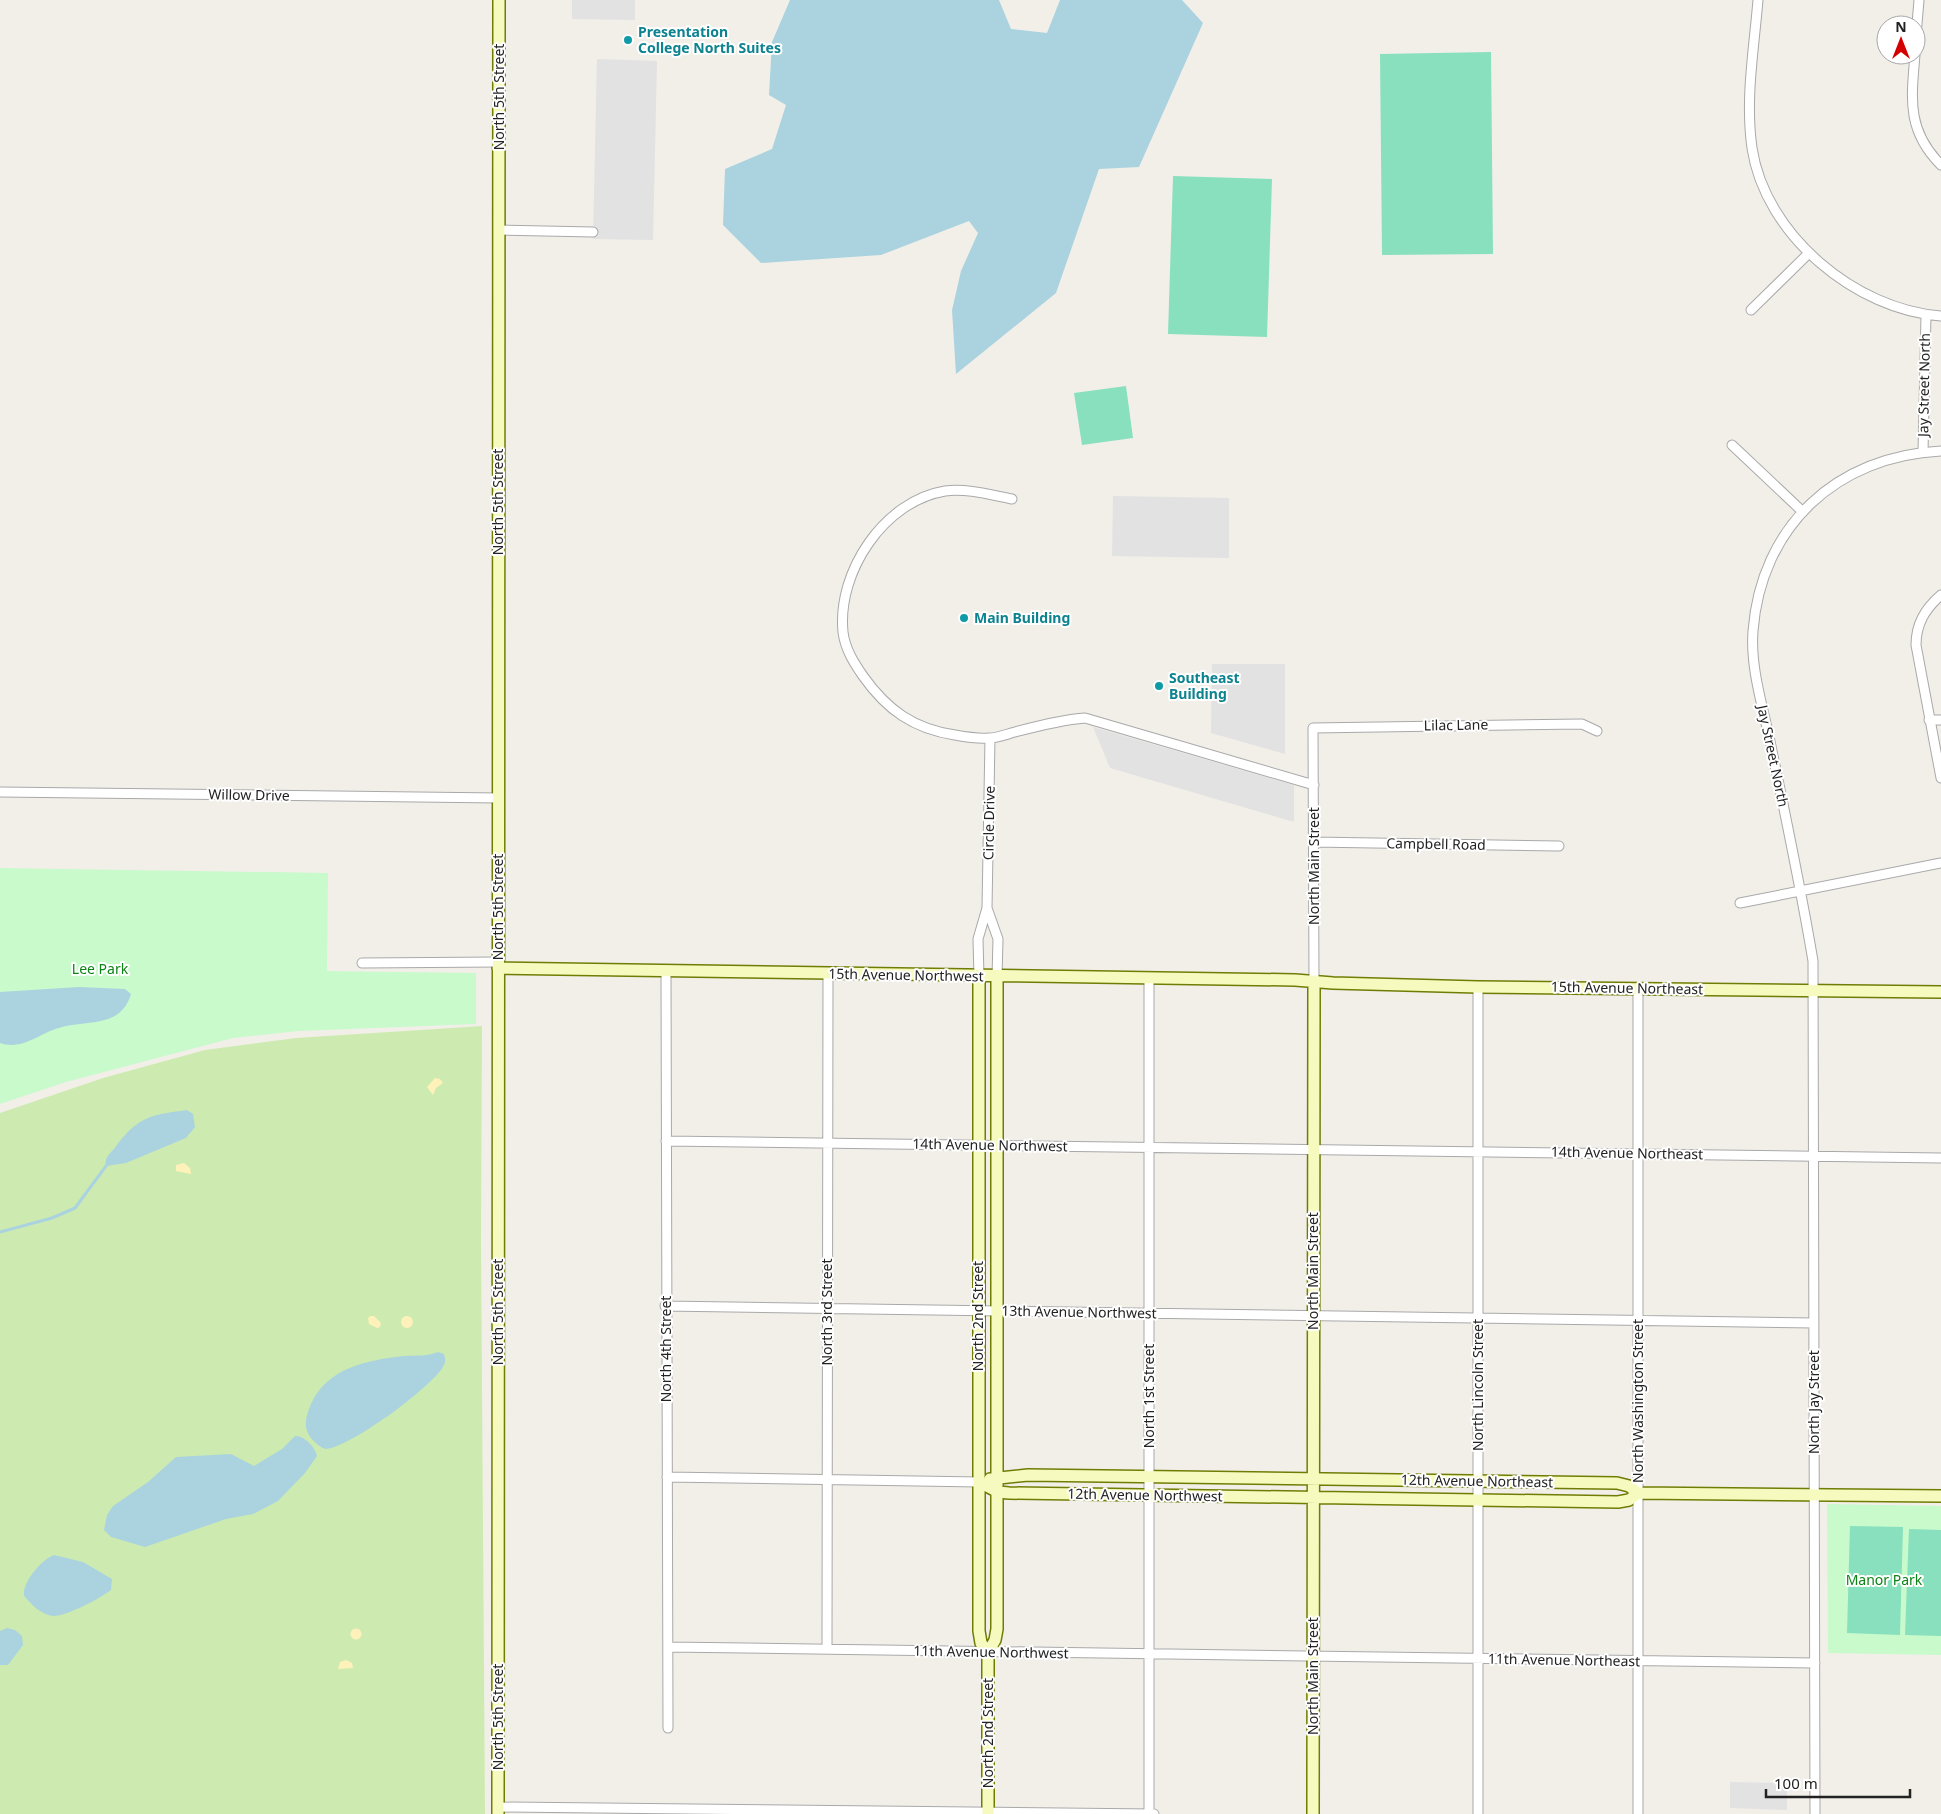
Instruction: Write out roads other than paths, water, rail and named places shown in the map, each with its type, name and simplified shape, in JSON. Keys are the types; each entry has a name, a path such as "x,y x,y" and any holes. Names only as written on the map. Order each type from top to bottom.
{"street":[{"name":"North 5th Street","path":"498,1811 499,0"},
{"name":"Jay Street North","path":"1758,0 1750,98 1753,150 1765,188 1777,211 1809,253 1830,272 1858,291 1889,306 1926,315 1923,452 1882,460 1857,470 1816,498 1802,512 1784,538 1768,569 1758,602 1753,644 1757,677 1801,892 1813,961 1814,990"},
{"path":"1918,15 1919,0"},
{"path":"1914,65 1912,115 1918,136 1941,165"},
{"path":"499,230 593,232"},
{"path":"1751,310 1809,253"},
{"path":"1926,315 1941,316"},
{"path":"1732,445 1802,512"},
{"path":"1923,452 1941,451"},
{"path":"1012,499 980,493 946,491 930,495 900,511 870,540 861,555 845,598 843,633 853,663 878,697 899,715 927,728 955,735 990,738 1067,719 1085,718 1314,784"},
{"path":"1941,596 1922,616 1916,634 1918,659 1941,778"},
{"path":"1929,720 1941,720"},
{"name":"Lilac Lane","path":"1314,728 1582,724 1597,731"},
{"name":"North Main Street","path":"1313,1814 1314,728"},
{"name":"Circle Drive","path":"979,976 978,939 987,908 990,738"},
{"name":"Willow Drive","path":"0,792 498,798"},
{"name":"Campbell Road","path":"1313,842 1559,846"},
{"path":"1740,903 1941,863"},
{"name":"Circle Drive","path":"987,908 998,939 997,976"},
{"name":"15th Avenue Northwest","path":"362,963 498,965 666,971 1314,981"},
{"name":"North 4th Street","path":"666,971 668,1728"},
{"name":"North 3rd Street","path":"827,1649 828,974"},
{"name":"North 2nd Street","path":"979,976 978,1311 980,1631 981,1643 988,1653"},
{"name":"North 2nd Street","path":"988,1813 988,1653 995,1640 997,1629 997,976"},
{"name":"North 1st Street","path":"1150,978 1150,1814"},
{"name":"15th Avenue Northeast","path":"1314,981 1478,987 1941,992"},
{"name":"North Lincoln Street","path":"1478,987 1478,1814"},
{"name":"North Washington Street","path":"1638,988 1638,1814"},
{"name":"North Jay Street","path":"1814,990 1815,1814"},
{"name":"14th Avenue Northwest","path":"666,1141 1314,1150"},
{"name":"14th Avenue Northeast","path":"1314,1150 1941,1158"},
{"name":"13th Avenue Northwest","path":"666,1306 1814,1323"},
{"name":"12th Avenue Northwest","path":"667,1477 979,1482 1028,1475 1313,1479"},
{"name":"12th Avenue Northeast","path":"1313,1479 1617,1483 1629,1486 1638,1493 1941,1496"},
{"name":"12th Avenue Northwest","path":"979,1482 998,1492 1314,1498"},
{"name":"12th Avenue Northeast","path":"1314,1498 1618,1502 1629,1500 1638,1493"},
{"name":"11th Avenue Northwest","path":"668,1647 988,1653 1314,1656"},
{"name":"11th Avenue Northeast","path":"1314,1656 1815,1663"},
{"path":"498,1811 1154,1814"}],"water":[{"path":"790,0 999,0 1011,29 1047,33 1060,0 1182,0 1203,23 1139,167 1099,169 1056,293 956,374 952,310 961,271 978,233 969,221 881,255 761,263 723,225 725,169 772,149 786,105 769,95 772,42"},
{"path":"79,987 125,989 131,994 120,1013 112,1018 54,1029 17,1045 0,1043 0,992"},
{"path":"187,1110 193,1114 195,1127 186,1138 126,1163 106,1166 106,1159 122,1138 137,1124 153,1116"},
{"path":"438,1352 444,1354 445,1361 437,1375 408,1401 370,1428 352,1439 325,1449 310,1437 306,1424 311,1404 327,1382 338,1374 363,1363 376,1360"},
{"path":"295,1436 299,1436 309,1443 317,1456 305,1473 278,1501 253,1514 226,1519 145,1547 111,1537 104,1530 107,1515 113,1506 148,1482 176,1457 231,1454 254,1466 282,1449"},
{"path":"54,1555 83,1562 112,1579 111,1590 99,1598 66,1613 53,1616 40,1611 24,1596 24,1590 29,1578 39,1566"},
{"path":"7,1628 15,1630 22,1636 23,1645 8,1665 0,1665 0,1631"}],"waterway":[{"path":"0,1232 52,1218 75,1208 106,1166"}],"place":[{"name":"Presentation College North Suites","path":"628,40"},
{"name":"Main Building","path":"964,618"},
{"name":"Southeast Building","path":"1159,686"}],"park label":[{"name":"Lee Park","path":"100,969"},
{"name":"Manor Park","path":"1884,1580"}]}
